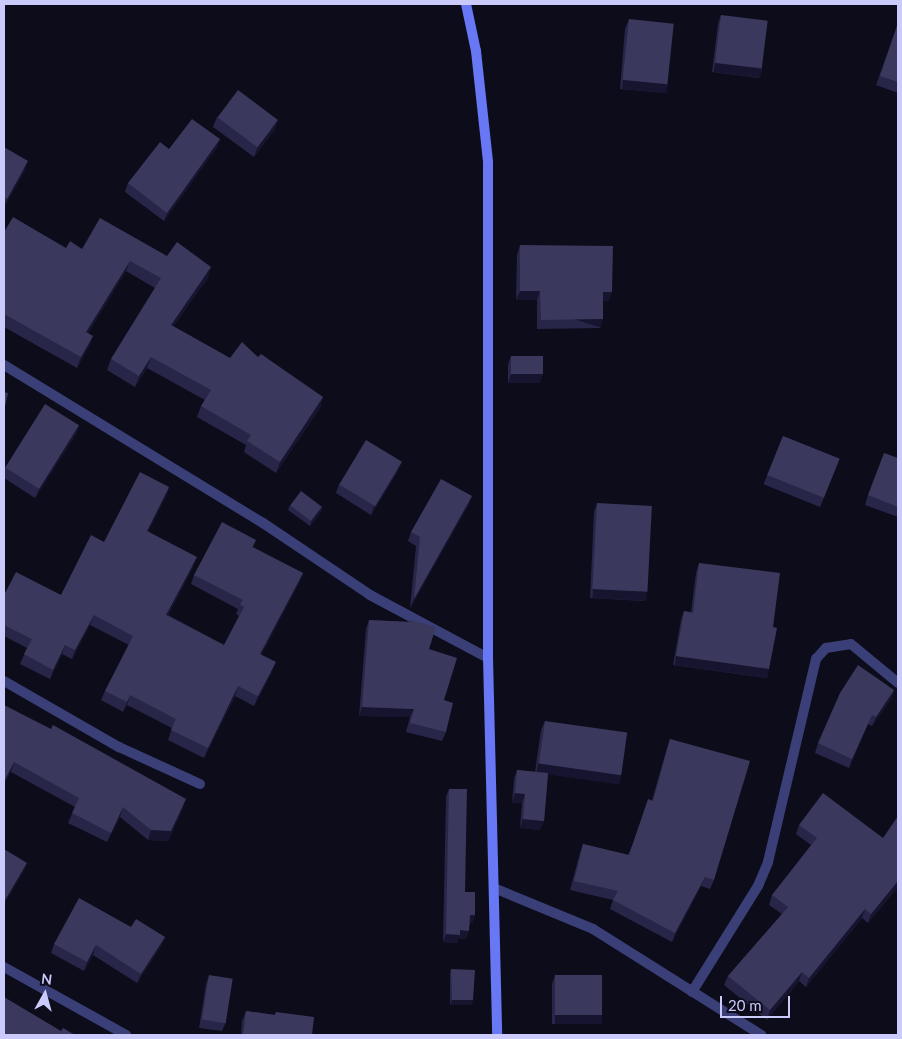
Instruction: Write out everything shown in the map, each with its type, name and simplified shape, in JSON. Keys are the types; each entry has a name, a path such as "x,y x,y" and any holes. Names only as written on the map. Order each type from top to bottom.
{"main road":[{"path":"466,4 476,51 488,162 488,658 497,1035"}],"street":[{"path":"4,365 263,523 370,595 488,658"},
{"path":"692,992 758,886 768,862 816,659 826,648 850,644 898,683"},
{"path":"4,681 119,747 200,784"},
{"path":"494,888 593,929 761,1035"},
{"path":"4,967 126,1035"}],"building":[{"path":"721,15 768,21 762,68 715,63"},
{"path":"629,19 674,24 667,84 623,80"},
{"path":"898,26 898,82 880,76"},
{"path":"238,90 278,120 257,147 218,117"},
{"path":"192,119 220,139 167,213 128,183 160,142 169,149"},
{"path":"4,147 28,161 7,199 4,197"},
{"path":"13,217 66,248 70,241 82,249 100,218 167,256 177,242 211,267 171,325 230,358 242,342 258,357 261,354 323,397 280,462 247,441 251,435 201,406 211,390 151,357 139,376 111,359 161,278 130,261 86,332 93,336 81,357 4,314 4,232"},
{"path":"520,245 613,246 612,292 603,292 603,319 541,320 540,291 520,291"},
{"path":"511,356 543,356 543,374 511,374"},
{"path":"4,392 8,393 4,411"},
{"path":"45,404 79,425 39,489 5,468"},
{"path":"783,436 840,459 824,498 767,475"},
{"path":"366,440 402,462 375,506 339,485"},
{"path":"884,453 898,458 898,507 868,495"},
{"path":"140,472 169,487 147,531 197,557 166,615 224,645 244,607 240,604 243,600 194,575 222,522 256,540 252,547 303,573 260,654 276,662 258,696 238,686 208,748 171,730 176,719 130,695 127,702 105,691 133,636 94,615 75,650 65,645 53,670 24,654 32,639 4,625 4,595 16,572 61,595 91,535 104,542"},
{"path":"441,479 472,496 414,599 420,537 411,532"},
{"path":"301,491 322,507 311,521 290,505"},
{"path":"597,503 652,506 647,592 592,589"},
{"path":"699,563 780,573 773,627 777,628 769,669 676,656 684,611 693,613"},
{"path":"369,620 411,622 411,620 436,627 429,649 457,658 444,700 453,703 446,732 410,723 414,709 362,707"},
{"path":"858,665 894,690 876,717 872,715 852,759 818,743 840,693"},
{"path":"4,705 51,729 53,725 186,799 171,831 151,830 123,807 111,833 72,813 79,798 14,762 4,782"},
{"path":"545,721 627,733 621,775 539,764"},
{"path":"670,739 750,761 714,880 705,877 675,933 613,900 618,891 574,881 583,844 629,855 648,799 653,801"},
{"path":"517,770 548,773 544,821 523,819 525,794 515,793"},
{"path":"449,789 467,789 465,892 475,892 475,915 470,915 469,931 460,930 460,935 446,934"},
{"path":"823,793 883,838 898,816 898,881 871,914 865,909 809,978 802,972 770,1010 728,976 788,907 772,895 817,838 799,825"},
{"path":"4,849 27,863 4,902"},
{"path":"79,898 131,927 136,919 165,937 141,974 96,945 87,962 54,944"},
{"path":"451,969 475,970 473,1000 452,1000"},
{"path":"209,975 233,979 226,1023 202,1019"},
{"path":"555,975 602,975 602,1015 555,1015"},
{"path":"4,997 61,1031 63,1028 75,1035 4,1035"},
{"path":"246,1011 275,1015 276,1012 314,1017 312,1035 243,1035"}]}
